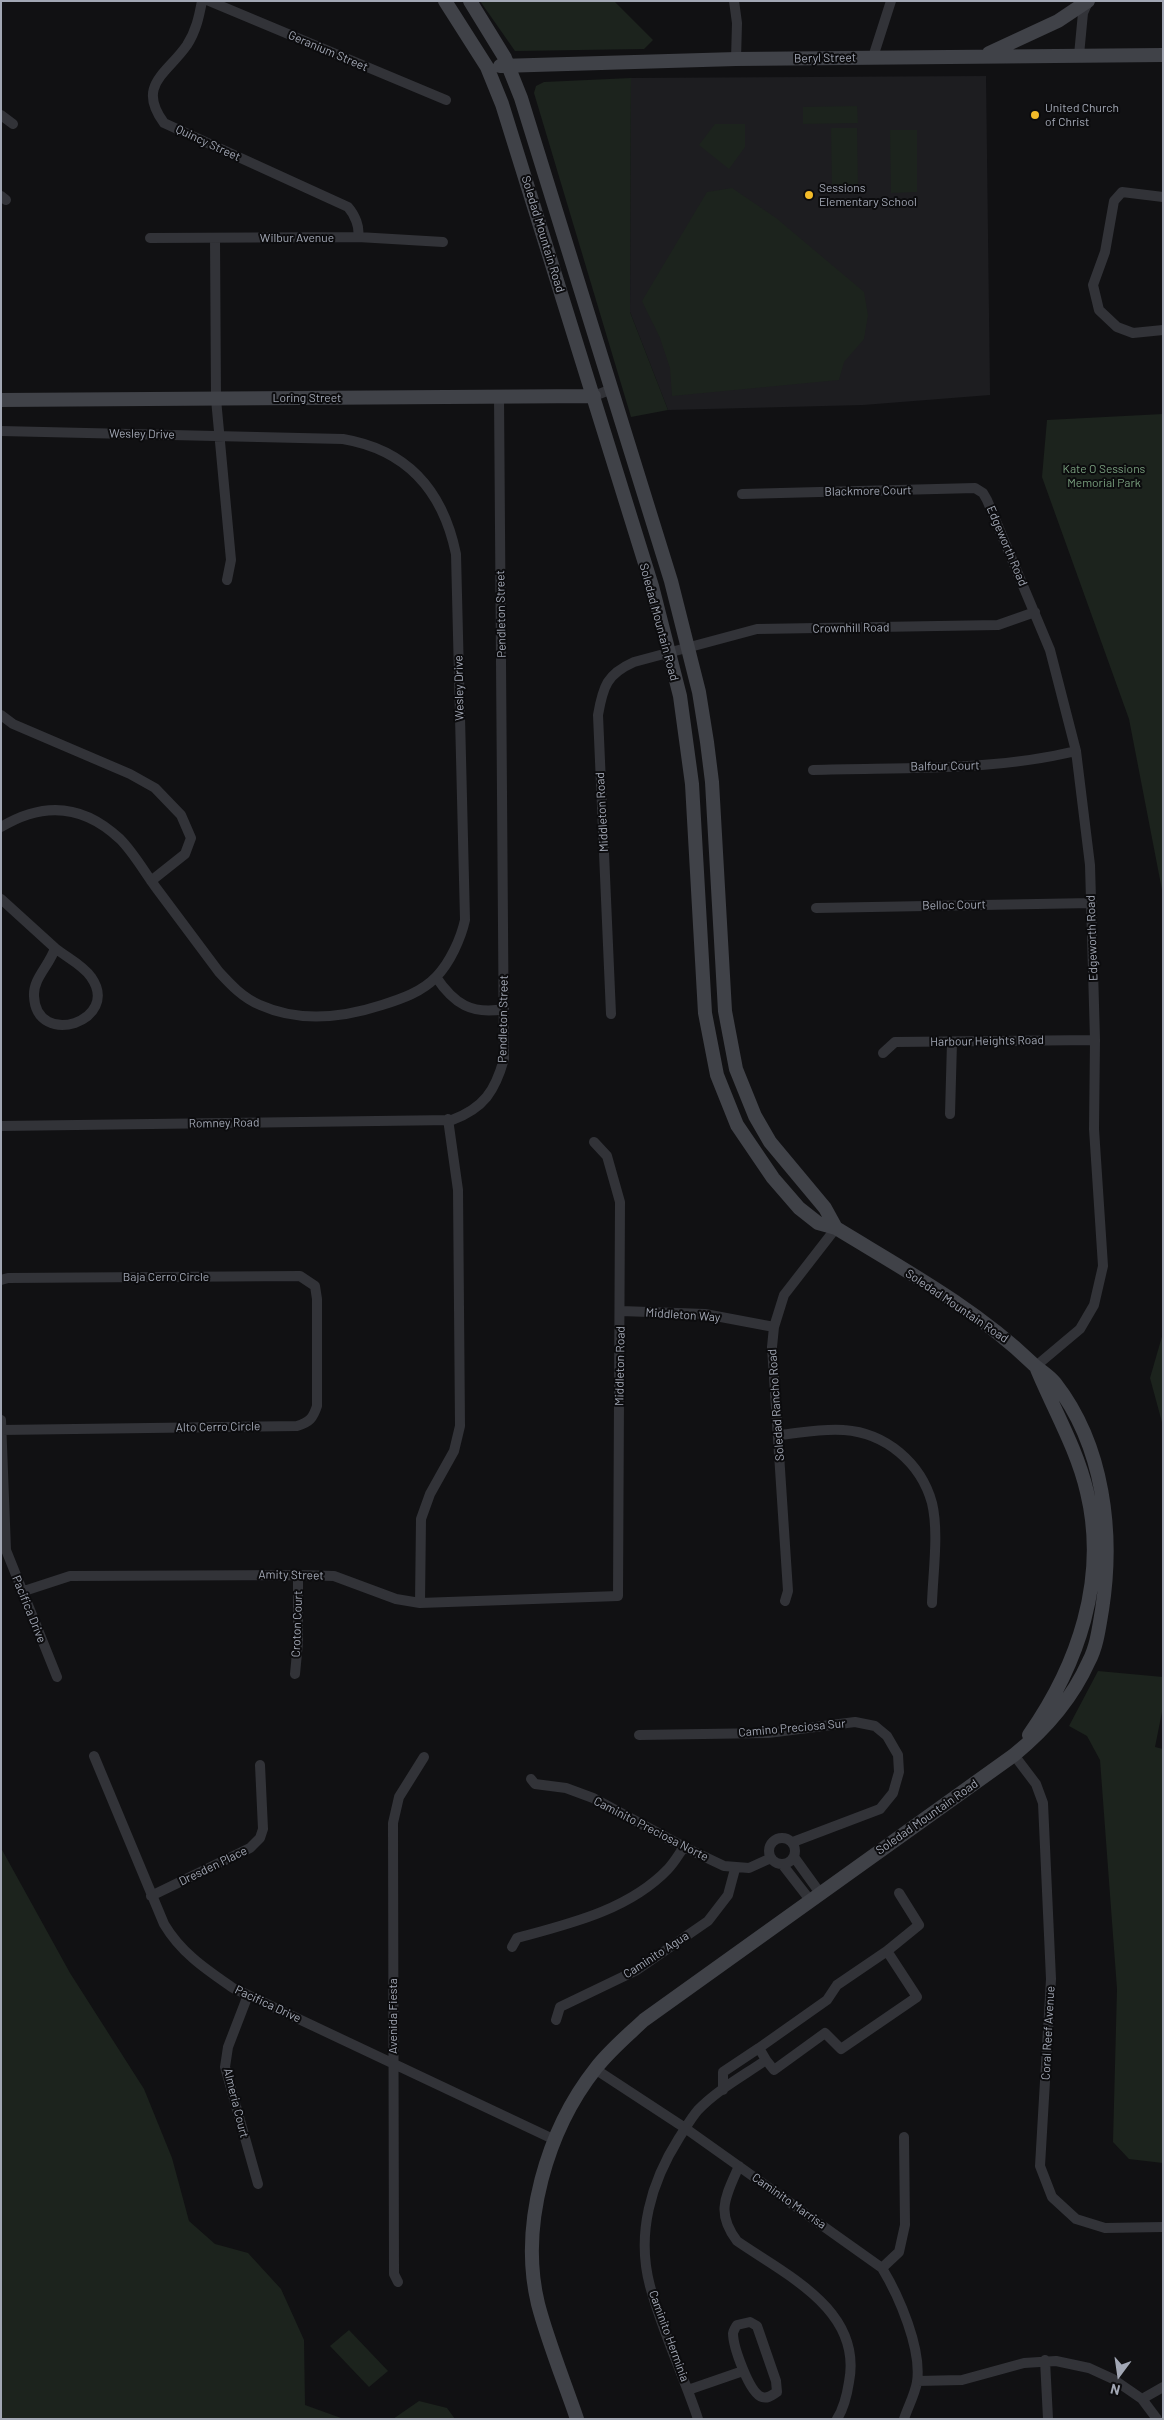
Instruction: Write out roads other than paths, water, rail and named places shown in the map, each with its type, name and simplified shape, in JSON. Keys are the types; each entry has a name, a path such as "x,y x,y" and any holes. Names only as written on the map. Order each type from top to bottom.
{"main road":[{"name":"Soledad Mountain Road","path":"445,1 487,66 517,147 594,396 628,514 652,586 680,696 692,784 706,1013 717,1075 738,1125 754,1153 799,1208 818,1223 836,1228 987,1324 1054,1381 1068,1402 1088,1446 1097,1470 1106,1519 1108,1558 1099,1628 1090,1661 1053,1720 1014,1755 644,2020 614,2046 570,2105 553,2139 543,2171 532,2241 538,2303 577,2419"},
{"name":"Soledad Mountain Road","path":"470,1 508,66 536,142 612,389 649,517 671,581 688,646 699,692 712,782 725,1011 736,1070 755,1116 770,1142 825,1208 836,1228"},
{"path":"985,56 1042,29 1088,1"},
{"name":"Beryl Street","path":"487,66 736,59 1163,55"},
{"name":"Loring Street","path":"1,400 594,396"},
{"path":"1014,1755 1060,1686 1074,1656 1084,1624 1092,1563 1093,1534 1088,1493 1068,1436 1036,1366"}],"street":[{"name":"Quincy Street","path":"202,1 198,24 187,45 154,84 152,94 155,110 164,123 348,207 353,213 359,231 358,237"},
{"name":"Geranium Street","path":"210,1 446,100"},
{"path":"734,1 737,23 736,59"},
{"path":"873,57 891,1"},
{"path":"1079,55 1083,13 1088,1"},
{"path":"1,115 14,124"},
{"path":"1163,197 1122,192 1114,201 1105,252 1093,285 1098,310 1117,327 1133,333 1163,330"},
{"name":"Wilbur Avenue","path":"150,238 358,237 443,242"},
{"path":"215,238 216,398 218,436 231,560 227,580"},
{"name":"Loring Street","path":"594,396 612,389"},
{"name":"Pendleton Street","path":"448,1119 452,1120 466,1114 487,1098 497,1082 504,1059 498,396"},
{"name":"Wesley Drive","path":"1,431 343,439 360,442 397,457 420,476 429,486 451,528 456,554 465,920 458,939 436,977 406,998 354,1014 333,1018 292,1016 259,1005 236,990 219,972 121,840 97,822 77,812 53,809 14,819 1,826"},
{"name":"Blackmore Court","path":"742,494 975,488 984,493 987,500"},
{"name":"Edgeworth Road","path":"987,500 1050,650 1076,751 1090,865 1094,1129 1103,1266 1094,1304 1080,1328 1036,1366"},
{"name":"Crownhill Road","path":"668,652 757,630 998,625 1035,612"},
{"name":"Middleton Road","path":"611,1014 598,715 607,681 621,668 668,652"},
{"path":"1,715 13,724 130,774 154,788 181,815 190,838 186,854 151,881"},
{"name":"Balfour Court","path":"812,770 1001,765 1039,760 1076,751"},
{"path":"1,899 55,948 91,976 96,990 92,1011 81,1022 72,1025 52,1023 40,1013 34,999 37,979 52,959 55,948"},
{"name":"Belloc Court","path":"816,908 1092,903"},
{"path":"436,977 448,995 463,1005 474,1010 493,1011 504,1009"},
{"name":"Harbour Heights Road","path":"883,1053 895,1042 1094,1040"},
{"path":"950,1114 952,1042"},
{"path":"420,1603 421,1519 430,1494 454,1451 460,1426 458,1190 448,1119"},
{"name":"Romney Road","path":"1,1126 448,1119"},
{"name":"Middleton Road","path":"594,1142 607,1156 620,1202 621,1311 618,1596"},
{"name":"Soledad Rancho Road","path":"785,1601 788,1591 772,1347 774,1327 784,1295 836,1228"},
{"name":"Baja Cerro Circle","path":"1,1280 8,1278 300,1276 315,1286 317,1299"},
{"name":"Alto Cerro Circle","path":"2,1430 297,1426 309,1422 317,1406 317,1299"},
{"name":"Middleton Way","path":"621,1311 705,1314 774,1327"},
{"name":"Pacifica Drive","path":"1,1420 6,1550 21,1592 57,1676"},
{"path":"779,1435 844,1430 873,1436 896,1449 918,1470 932,1503 934,1524 932,1603"},
{"name":"Amity Street","path":"21,1592 70,1576 298,1574 334,1576 396,1599 420,1603 618,1596"},
{"name":"Croton Court","path":"294,1674 298,1642 298,1574"},
{"name":"Camino Preciosa Sur","path":"639,1735 768,1733 855,1722 875,1726 887,1736 898,1756 899,1772 893,1793 880,1809 793,1842"},
{"name":"Coral Reef Avenue","path":"1014,1755 1036,1784 1043,1803 1051,1979 1040,2166 1052,2198 1076,2219 1105,2228 1163,2227"},
{"name":"Pacifica Drive","path":"94,1756 164,1924 174,1942 196,1962 248,1996 393,2062 553,2139"},
{"name":"Avenida Fiesta","path":"398,2282 394,2274 393,1823 399,1797 424,1756"},
{"name":"Dresden Place","path":"151,1896 250,1848 260,1838 263,1829 260,1765"},
{"name":"Caminito Preciosa Norte","path":"531,1779 535,1784 566,1788 593,1798 684,1847 724,1866 735,1869"},
{"path":"782,1864 794,1857 796,1850 793,1842 786,1838 773,1841 769,1849 771,1858 782,1864 815,1897"},
{"path":"512,1947 516,1938 578,1922 620,1903 668,1869 684,1847"},
{"path":"794,1857 815,1897"},
{"path":"735,1869 749,1868 771,1858"},
{"name":"Caminito Agua","path":"556,2020 560,2008 637,1970 708,1920 728,1895 735,1869"},
{"path":"723,2090 723,2072 827,2000 837,1985 887,1951 919,1925 899,1894"},
{"path":"759,2048 774,2070 825,2033 841,2049 917,1997 887,1951"},
{"name":"Almeria Court","path":"248,1996 228,2047 225,2067 258,2184"},
{"name":"Caminito Herminia","path":"698,2419 650,2286 644,2244 645,2227 654,2186 666,2159 698,2110 766,2060"},
{"name":"Caminito Marrisa","path":"595,2069 685,2128 882,2268 891,2282 908,2322 915,2354 917,2381"},
{"path":"882,2268 899,2252 905,2225 904,2137"},
{"path":"739,2166 724,2200 724,2216 730,2232 737,2241 818,2296 836,2317 844,2331 849,2346 851,2369 847,2394 837,2419"},
{"path":"750,2322 757,2326 776,2380 776,2392 769,2398 761,2397 753,2390 743,2371 733,2332 736,2325 750,2322"},
{"path":"1045,2360 1048,2419"},
{"path":"904,2419 917,2381 962,2380 1024,2363 1045,2360 1089,2368 1102,2373 1142,2399 1157,2419"},
{"path":"688,2390 743,2371"},
{"path":"1142,2399 1163,2387"}],"place":[{"name":"United Church of Christ","path":"1035,115"},
{"name":"Sessions Elementary School","path":"809,195"}],"park label":[{"name":"Kate O Sessions Memorial Park","path":"1104,476"}]}
